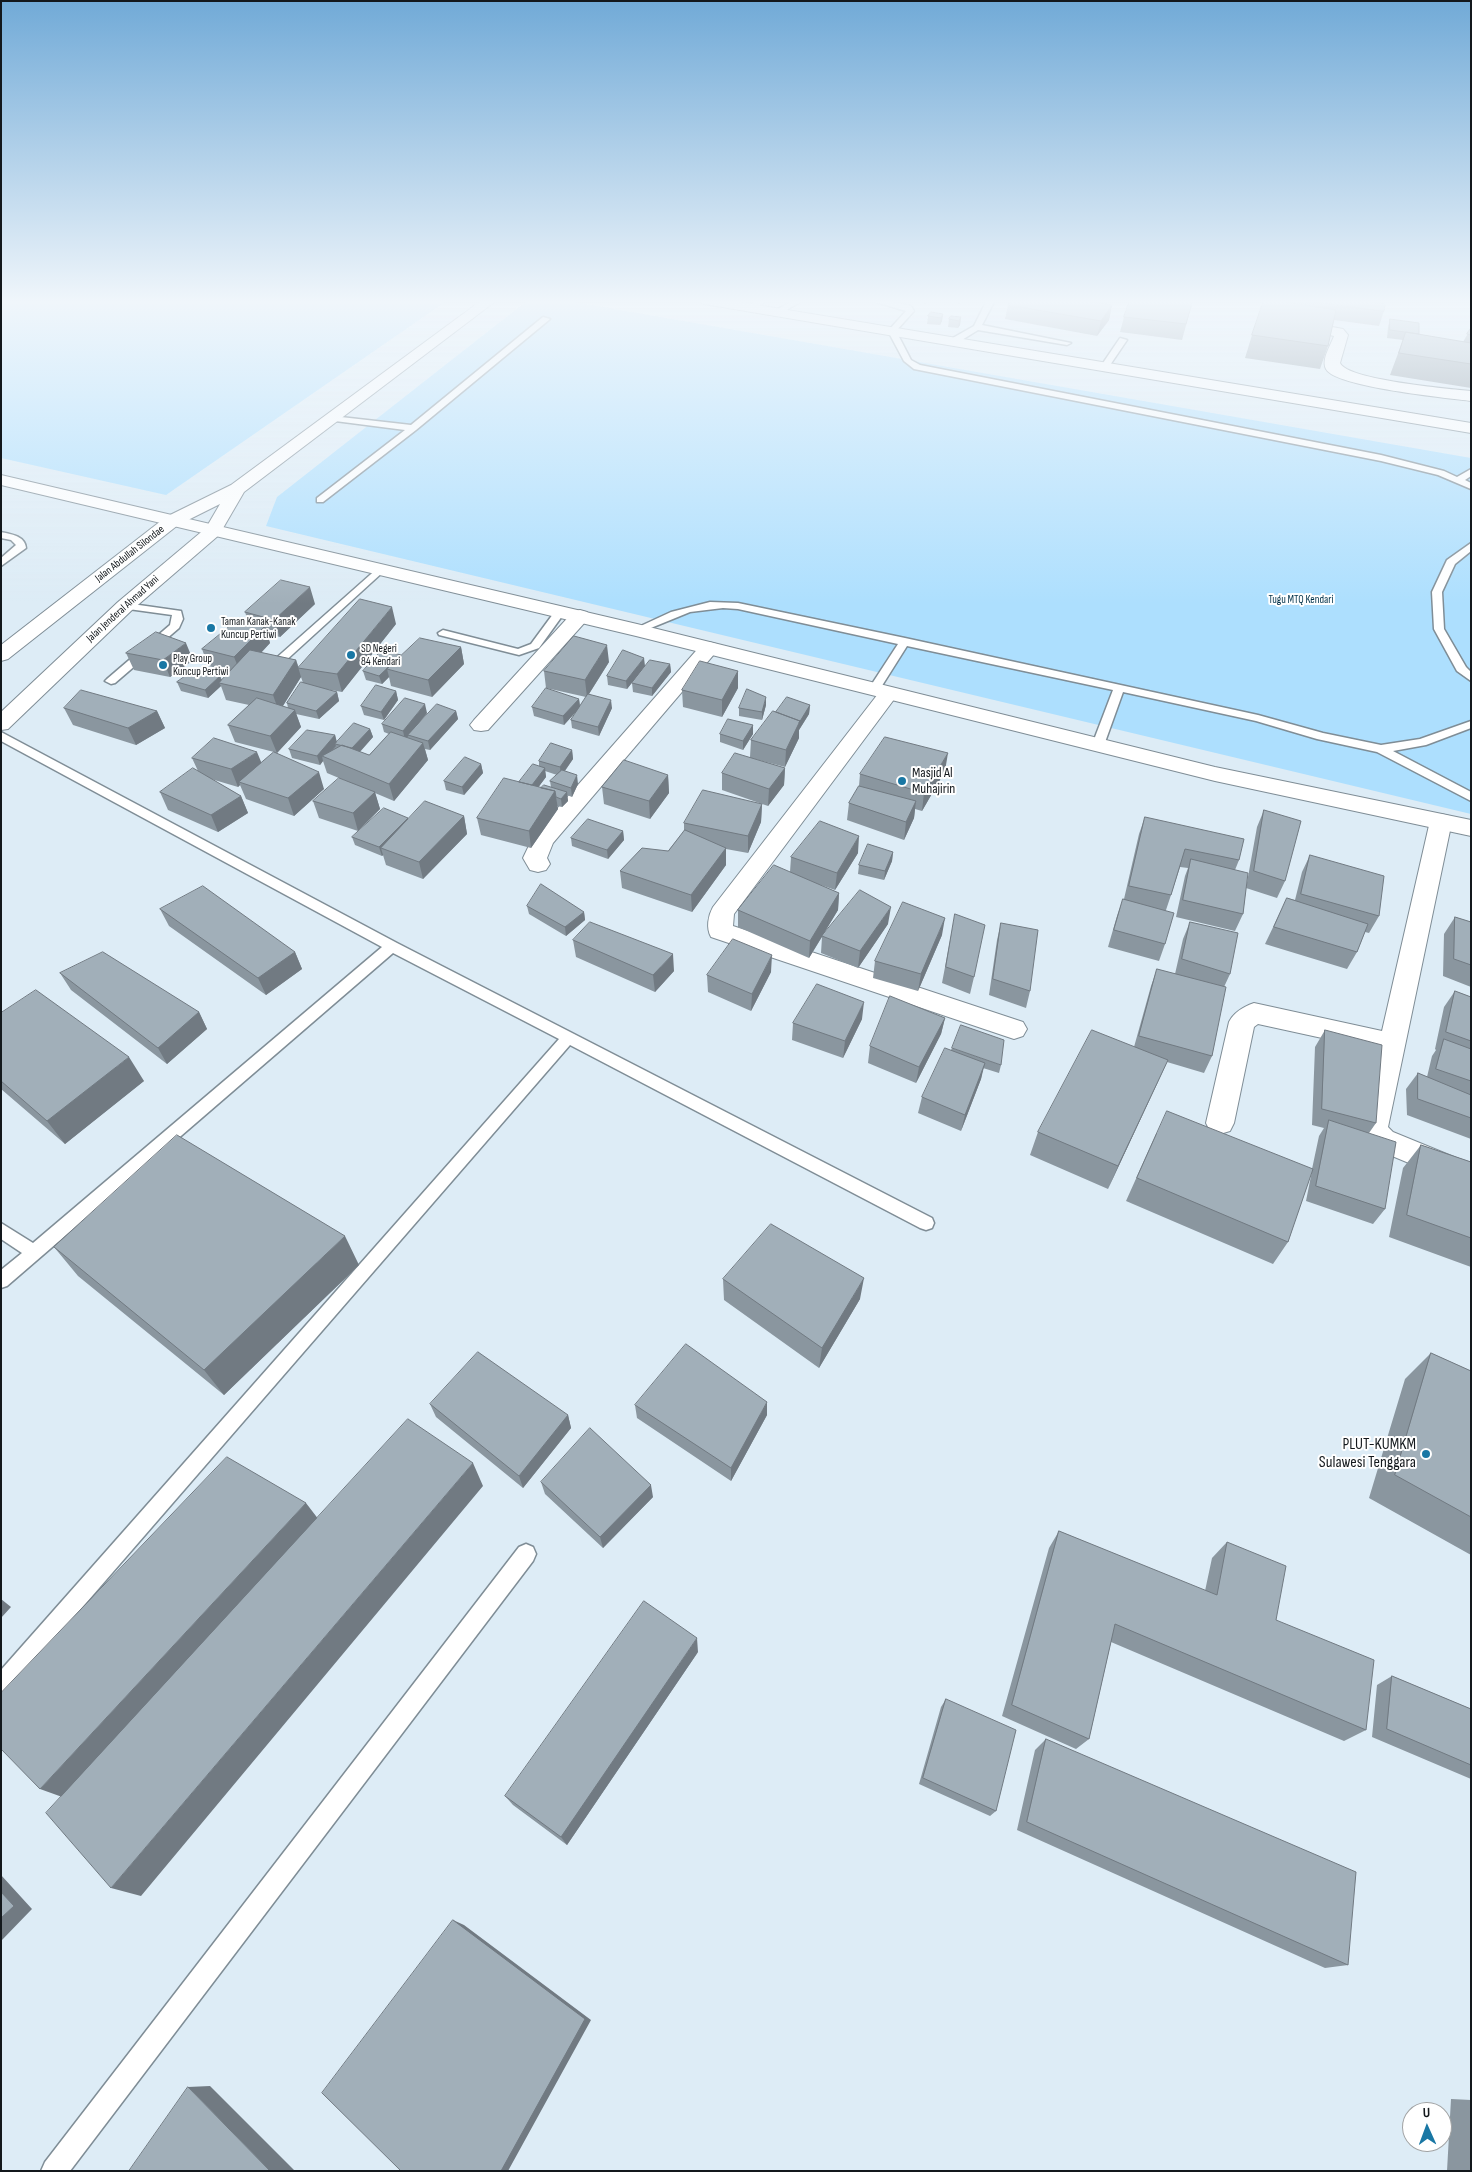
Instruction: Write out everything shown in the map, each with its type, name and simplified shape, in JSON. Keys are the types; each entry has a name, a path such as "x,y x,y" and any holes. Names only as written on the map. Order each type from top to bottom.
{"main road":[{"name":"Jalan Abdullah Silondae","path":"1,655 172,521 237,490 267,465 357,401"},
{"path":"1314,401 1471,428"},
{"path":"1,480 637,630 1215,774 1471,828"},
{"name":"Jalan Jenderal Ahmad Yani","path":"1,724 125,606 213,531 237,490"},
{"path":"481,725 570,614"},
{"path":"538,864 535,858 542,840 709,648"},
{"path":"881,692 722,913 720,931 1014,1029"},
{"path":"1440,821 1373,1126 1375,1134 1383,1140 1410,1153 1471,1177"},
{"path":"1220,1123 1242,1022 1254,1013 1391,1043"}],"lane":[{"path":"320,500 446,401"},
{"path":"1087,401 1382,458 1441,472 1471,486"},
{"path":"335,418 413,428"},
{"path":"1458,480 1471,472"},
{"path":"1,535 14,538 21,544 21,548 1,563"},
{"path":"1471,546 1451,562 1437,592 1440,629 1461,669 1471,678"},
{"path":"278,662 379,570"},
{"path":"637,630 696,606 718,604 747,608 1258,718 1321,736 1381,749 1471,797"},
{"path":"111,681 175,626 178,619 177,613 125,606"},
{"path":"443,633 519,652 534,646 570,614"},
{"path":"881,692 905,641"},
{"path":"1098,745 1119,689"},
{"path":"1381,749 1422,742 1471,724"},
{"path":"1,736 392,946 926,1223"},
{"path":"1,1281 392,946"},
{"path":"1,1686 569,1037"},
{"path":"1,1230 33,1252"},
{"path":"54,2171 526,1554"}],"green space":[{"path":"1,401 301,401 166,495 1,458"},
{"name":"Tugu MTQ Kendari","path":"399,401 1145,401 1471,458 1471,814 266,526 277,497"}],"building":[{"path":"281,580 310,587 274,620 245,612"},
{"path":"360,599 392,607 337,674 298,668"},
{"path":"240,618 265,626 234,657 202,649"},
{"path":"156,632 186,643 163,660 126,653"},
{"path":"574,636 607,645 585,680 544,671"},
{"path":"420,638 461,647 428,680 387,669"},
{"path":"250,650 296,660 273,695 219,683"},
{"path":"382,650 401,655 379,676 363,671"},
{"path":"623,650 644,658 626,681 607,676"},
{"path":"650,660 670,664 652,688 632,683"},
{"path":"700,661 738,671 722,700 682,690"},
{"path":"197,668 220,676 205,690 177,682"},
{"path":"301,682 337,692 316,711 287,703"},
{"path":"376,685 396,691 381,712 361,706"},
{"path":"546,688 579,699 563,716 532,707"},
{"path":"747,689 766,697 762,712 739,708"},
{"path":"81,690 157,711 128,728 64,708"},
{"path":"588,694 611,700 598,727 571,720"},
{"path":"787,697 810,705 799,723 800,721 776,712"},
{"path":"257,698 295,710 270,736 228,725"},
{"path":"405,698 425,704 403,731 382,724"},
{"path":"437,704 456,711 428,741 408,735"},
{"path":"773,711 800,721 786,750 751,740"},
{"path":"728,719 753,725 743,741 720,734"},
{"path":"354,723 370,729 352,748 335,744"},
{"path":"307,730 335,735 317,756 289,749"},
{"path":"391,732 423,743 389,784 322,756 342,745 369,755"},
{"path":"885,737 948,753 924,793 860,774"},
{"path":"214,738 257,752 231,769 192,758"},
{"path":"551,743 572,750 560,767 539,761"},
{"path":"274,752 319,772 288,798 239,782"},
{"path":"735,753 785,768 769,789 722,773"},
{"path":"465,757 481,764 462,787 444,781"},
{"path":"624,760 668,775 649,801 602,787"},
{"path":"533,764 545,768 532,785 519,782"},
{"path":"193,768 241,796 211,815 160,792"},
{"path":"562,770 577,775 571,788 550,781"},
{"path":"339,778 375,792 353,813 313,801"},
{"path":"504,778 555,791 529,831 477,818"},
{"path":"544,785 567,792 561,799 556,797 555,791 541,788"},
{"path":"859,786 916,801 906,822 849,803"},
{"path":"703,790 762,804 748,836 684,823"},
{"path":"425,801 464,816 419,862 381,848"},
{"path":"384,808 408,818 379,847 352,837"},
{"path":"1264,810 1301,821 1285,881 1254,871"},
{"path":"1145,817 1244,839 1239,860 1185,849 1171,895 1129,886"},
{"path":"588,819 623,831 607,850 571,838"},
{"path":"820,821 859,836 837,873 791,857"},
{"path":"685,830 726,848 691,895 620,871 642,848 668,851"},
{"path":"868,844 893,852 885,871 859,865"},
{"path":"1310,855 1384,876 1379,916 1301,894"},
{"path":"1191,859 1248,873 1243,914 1183,900"},
{"path":"774,865 839,893 810,941 738,910"},
{"path":"541,884 584,912 565,927 527,906"},
{"path":"203,886 295,952 258,978 160,909"},
{"path":"860,890 891,907 860,951 822,936"},
{"path":"1287,898 1368,924 1357,952 1274,927"},
{"path":"1123,899 1174,913 1165,944 1114,930"},
{"path":"903,902 945,918 921,974 875,961"},
{"path":"955,914 985,925 974,977 946,967"},
{"path":"1455,917 1471,922 1471,965 1454,959"},
{"path":"590,922 673,954 653,975 573,940"},
{"path":"1190,922 1238,933 1230,974 1182,959"},
{"path":"1001,923 1038,930 1030,991 993,979"},
{"path":"733,939 772,955 752,994 707,975"},
{"path":"103,952 199,1012 158,1048 60,973"},
{"path":"1157,969 1226,987 1212,1056 1139,1036"},
{"path":"817,984 864,1002 845,1041 793,1023"},
{"path":"36,990 129,1057 47,1121 1,1081 1,1013"},
{"path":"1455,991 1471,997 1471,1041 1446,1032"},
{"path":"890,996 945,1018 919,1067 870,1046"},
{"path":"961,1025 1004,1040 1001,1065 952,1048"},
{"path":"1092,1030 1168,1060 1118,1166 1038,1132"},
{"path":"1325,1030 1382,1045 1376,1123 1322,1109"},
{"path":"1444,1039 1471,1049 1471,1081 1436,1069"},
{"path":"945,1048 985,1063 965,1115 922,1097"},
{"path":"1418,1073 1471,1095 1471,1118 1418,1099"},
{"path":"1167,1111 1313,1169 1288,1242 1137,1178"},
{"path":"1329,1120 1396,1142 1385,1209 1316,1186"},
{"path":"177,1135 345,1236 204,1370 54,1247"},
{"path":"1421,1145 1471,1162 1471,1238 1407,1215"},
{"path":"771,1224 864,1278 822,1348 723,1279"},
{"path":"686,1344 767,1402 731,1468 635,1405"},
{"path":"478,1352 568,1415 519,1476 430,1404"},
{"path":"1431,1353 1471,1371 1471,1517 1395,1475"},
{"path":"408,1419 473,1463 111,1888 46,1813"},
{"path":"590,1428 651,1485 600,1537 541,1482"},
{"path":"227,1457 306,1503 40,1789 1,1749 1,1693"},
{"path":"1059,1531 1217,1595 1227,1542 1286,1566 1276,1620 1374,1660 1366,1730 1115,1624 1089,1739 1012,1705"},
{"path":"644,1601 697,1638 561,1837 505,1796"},
{"path":"1392,1676 1471,1709 1471,1765 1387,1729"},
{"path":"946,1699 1016,1730 996,1811 923,1778"},
{"path":"1046,1739 1356,1872 1348,1965 1027,1822"},
{"path":"1,1892 14,1906 1,1918"},
{"path":"453,1920 585,2019 501,2171 401,2171 322,2093"},
{"path":"188,2087 270,2171 129,2171"}],"place":[{"name":"Taman Kanak-Kanak Kuncup Pertiwi","path":"211,628"},
{"name":"SD Negeri 84 Kendari","path":"351,655"},
{"name":"Play Group Kuncup Pertiwi","path":"163,665"},
{"name":"Masjid Al Muhajirin","path":"902,781"},
{"name":"PLUT-KUMKM Sulawesi Tenggara","path":"1426,1454"}]}
